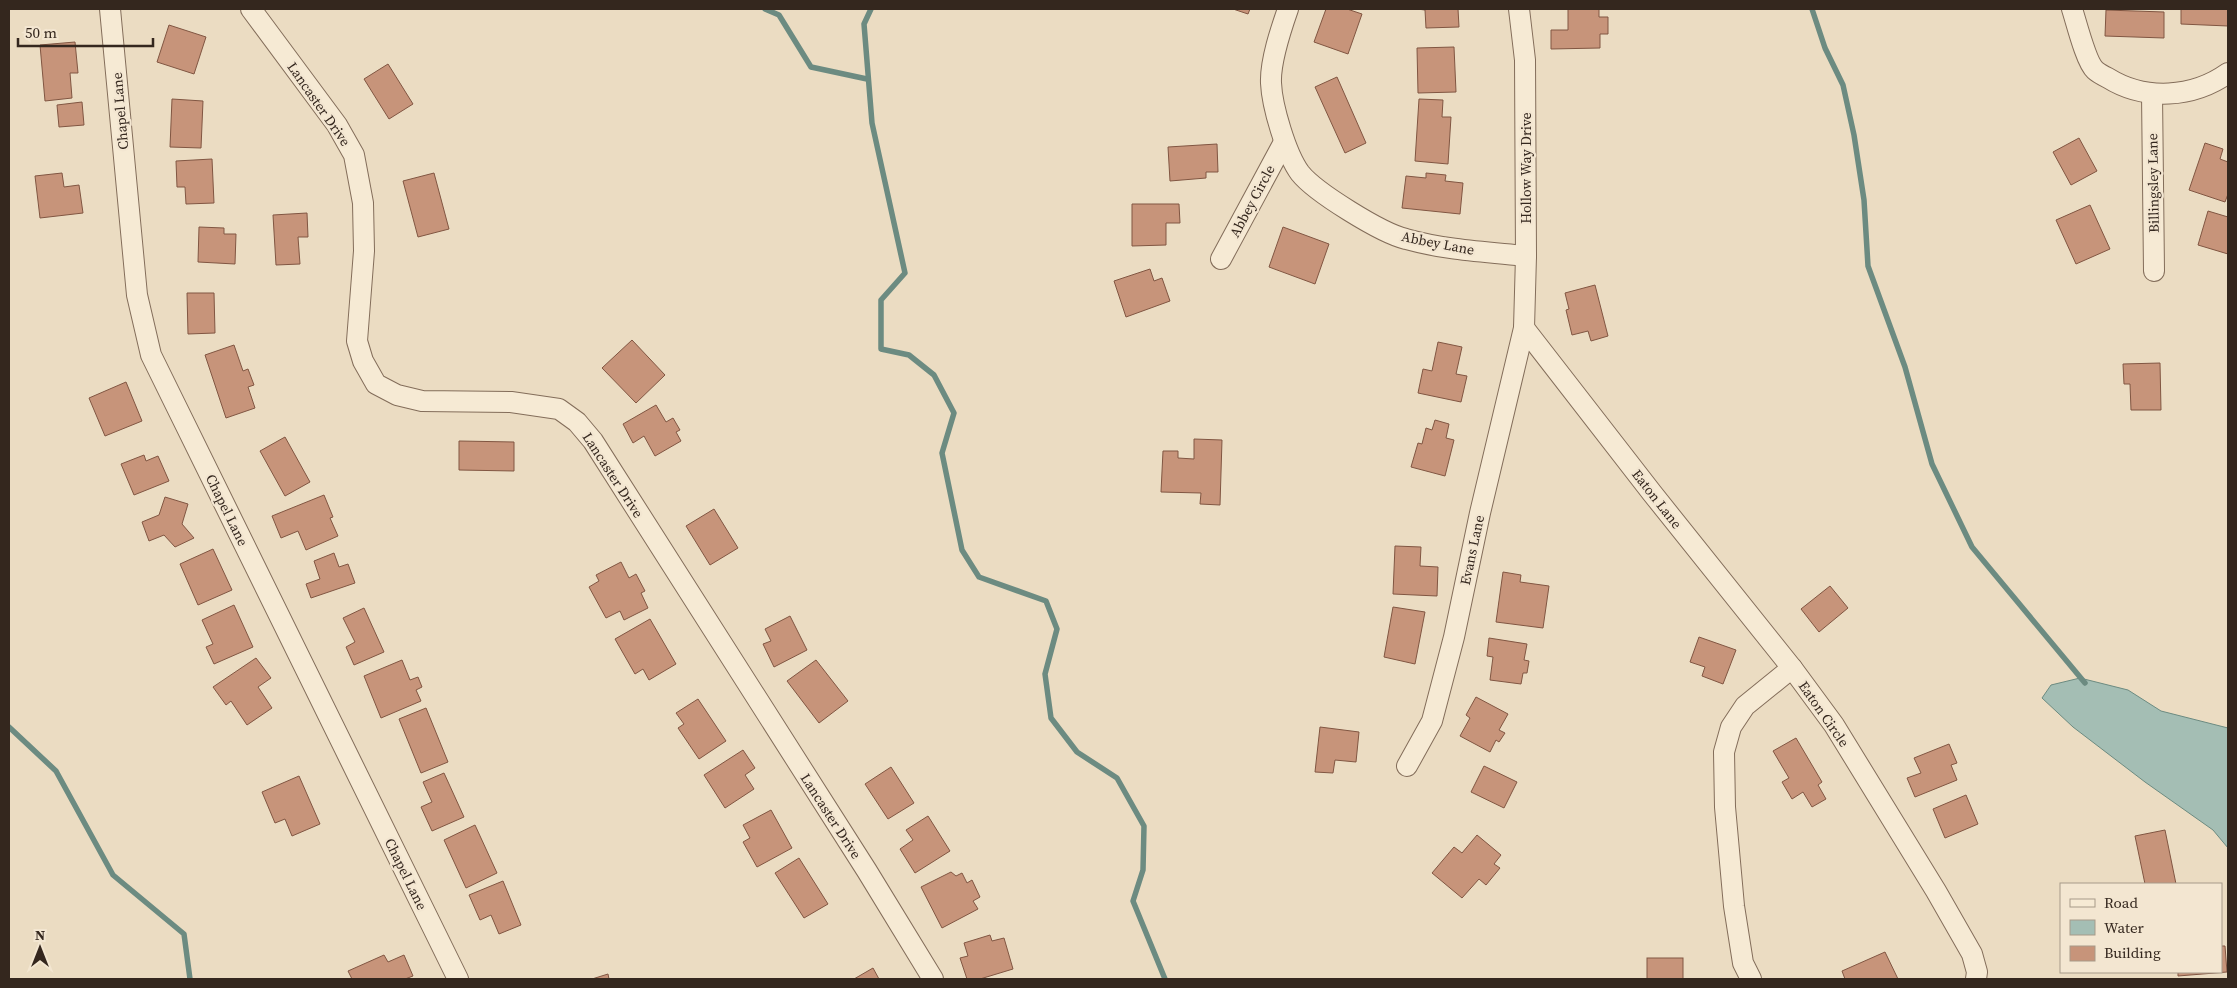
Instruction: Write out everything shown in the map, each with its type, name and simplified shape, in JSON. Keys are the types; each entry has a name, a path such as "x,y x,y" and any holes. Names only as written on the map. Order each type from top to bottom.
{"street":[{"name":"Chapel Lane","path":"110,9 137,295 151,355 458,979"},
{"name":"Lancaster Drive","path":"251,9 337,125 354,155 363,203 364,241 357,341 363,361 376,384 397,395 422,401 536,404 559,409 578,422 593,442 933,979"},
{"name":"Abbey Lane","path":"1288,9 1277,42 1270,82 1284,142 1300,173 1331,199 1365,221 1404,239 1460,249 1526,256"},
{"name":"Hollow Way Drive","path":"1519,9 1525,60 1526,256 1524,328"},
{"path":"2072,9 2079,33 2094,70 2118,84 2152,94 2178,93 2216,82 2228,73"},
{"name":"Billingsley Lane","path":"2152,94 2154,271"},
{"name":"Abbey Circle","path":"1221,259 1284,142"},
{"name":"Eaton Lane","path":"1524,328 1652,493 1792,668"},
{"name":"Evans Lane","path":"1407,766 1432,721 1454,637 1480,513 1524,328"},
{"name":"Eaton Circle","path":"1751,979 1744,963 1734,906 1725,807 1724,752 1731,726 1745,706 1792,668 1834,725 1936,891 1972,954 1978,977"}],"water":[{"path":"2080,678 2128,690 2161,711 2228,728 2228,848 2213,830 2145,782 2073,727 2042,698 2051,685"}],"building":[{"path":"1233,9 1250,9 1248,14"},
{"path":"1326,9 1347,9 1362,14 1348,54 1314,42"},
{"path":"1417,9 1458,9 1459,27 1426,28 1425,10"},
{"path":"1568,9 1599,9 1599,17 1608,17 1608,34 1600,34 1600,48 1551,49 1551,30 1568,30"},
{"path":"2181,9 2228,9 2228,26 2181,24"},
{"path":"2106,10 2164,12 2164,38 2105,36"},
{"path":"169,25 206,37 194,74 157,62"},
{"path":"75,42 78,73 70,73 72,98 45,101 40,45"},
{"path":"1454,47 1456,92 1418,93 1417,48"},
{"path":"388,64 413,104 389,119 364,79"},
{"path":"1337,77 1366,143 1345,153 1315,87"},
{"path":"172,99 203,101 201,148 170,147"},
{"path":"1419,99 1443,100 1442,117 1451,117 1448,164 1415,161"},
{"path":"82,102 84,125 59,127 57,105"},
{"path":"2079,138 2097,171 2071,185 2053,152"},
{"path":"2205,143 2223,149 2220,159 2228,162 2228,194 2225,202 2189,190"},
{"path":"1217,144 1218,172 1206,172 1206,178 1170,181 1168,147"},
{"path":"212,159 214,203 186,204 185,187 177,187 176,161"},
{"path":"62,173 64,187 79,185 83,213 40,218 35,176"},
{"path":"434,173 449,229 418,237 403,181"},
{"path":"1426,173 1446,175 1445,181 1463,183 1460,214 1402,208 1406,176 1426,178"},
{"path":"1132,204 1179,204 1180,223 1166,223 1166,245 1132,246"},
{"path":"2090,205 2110,249 2076,264 2056,220"},
{"path":"2208,211 2228,217 2228,254 2198,245"},
{"path":"307,213 308,237 298,237 300,264 276,265 273,215"},
{"path":"199,227 224,228 224,234 236,234 235,264 198,262"},
{"path":"1283,227 1329,244 1315,284 1269,267"},
{"path":"1150,269 1154,281 1162,278 1170,301 1126,317 1114,281"},
{"path":"1595,285 1608,336 1591,341 1588,331 1572,335 1566,310 1569,309 1565,293"},
{"path":"187,293 214,293 215,333 188,334"},
{"path":"632,340 665,375 636,403 602,368"},
{"path":"1438,342 1462,347 1456,374 1467,376 1461,402 1418,393 1423,369 1432,371"},
{"path":"234,345 243,371 248,369 254,385 248,387 255,408 226,418 205,355"},
{"path":"2160,363 2161,410 2131,410 2130,384 2124,384 2123,364"},
{"path":"126,382 142,421 105,436 89,398"},
{"path":"656,405 666,422 673,418 680,430 676,432 681,441 655,456 644,436 633,443 623,424"},
{"path":"1435,420 1449,424 1446,438 1454,440 1445,476 1411,467 1418,443 1422,444 1426,428 1432,430"},
{"path":"285,437 310,482 285,496 260,451"},
{"path":"1194,439 1222,440 1220,505 1200,504 1201,493 1161,492 1163,451 1178,451 1178,458 1194,459"},
{"path":"459,441 514,442 514,471 459,470"},
{"path":"144,455 146,461 158,456 169,481 134,495 121,464"},
{"path":"324,495 333,517 330,518 338,536 306,550 298,531 281,538 272,516"},
{"path":"165,497 188,504 182,524 194,538 175,547 164,535 149,541 142,522 159,515"},
{"path":"714,509 738,548 710,565 686,526"},
{"path":"1395,546 1421,547 1420,566 1438,567 1437,596 1393,594"},
{"path":"213,549 232,590 198,605 180,564"},
{"path":"334,553 339,567 348,564 355,583 311,598 306,584 320,579 314,561"},
{"path":"621,562 629,578 636,574 645,591 641,593 648,608 624,620 620,611 606,618 589,587 599,581 596,575"},
{"path":"1503,572 1521,575 1520,582 1549,586 1543,628 1496,622"},
{"path":"1830,586 1848,608 1819,632 1801,609"},
{"path":"234,605 253,647 214,664 206,647 213,644 202,620"},
{"path":"1393,607 1425,612 1415,664 1384,657"},
{"path":"364,608 384,652 354,665 346,647 355,642 343,618"},
{"path":"790,616 807,650 774,667 763,644 771,641 765,629"},
{"path":"650,619 676,664 649,680 643,669 635,674 615,639"},
{"path":"1699,637 1736,650 1723,684 1702,676 1705,667 1690,662"},
{"path":"1489,638 1527,644 1524,660 1529,661 1527,673 1523,673 1521,684 1490,680 1493,657 1487,656"},
{"path":"256,658 271,678 258,687 272,708 247,725 231,701 226,705 213,687"},
{"path":"402,660 410,680 418,677 422,687 416,690 421,701 381,718 364,676"},
{"path":"816,660 848,701 819,723 787,681"},
{"path":"1476,697 1508,714 1499,730 1505,733 1499,742 1496,740 1490,752 1460,736 1470,718 1466,715"},
{"path":"698,699 726,741 699,759 678,728 684,724 676,713"},
{"path":"426,708 448,762 421,773 399,719"},
{"path":"1320,727 1359,732 1356,762 1335,760 1333,773 1315,772"},
{"path":"1796,738 1822,782 1818,785 1826,799 1812,807 1803,792 1792,799 1782,782 1789,778 1773,751"},
{"path":"1949,744 1957,763 1951,765 1957,780 1915,797 1907,778 1921,773 1914,758"},
{"path":"743,750 755,768 745,775 754,789 725,808 704,775"},
{"path":"1484,766 1517,782 1504,808 1471,792"},
{"path":"891,767 914,803 888,819 865,784"},
{"path":"444,773 464,817 432,831 421,807 432,802 423,782"},
{"path":"299,776 320,824 292,836 285,819 275,823 262,792"},
{"path":"1966,795 1978,824 1945,838 1933,809"},
{"path":"771,810 792,848 757,867 743,842 750,838 743,825"},
{"path":"928,816 950,851 915,873 900,849 913,840 906,830"},
{"path":"475,825 497,873 466,888 444,840"},
{"path":"2165,830 2176,883 2145,883 2135,836"},
{"path":"1477,835 1501,855 1494,864 1500,868 1486,885 1479,879 1462,898 1432,873 1454,847 1462,853"},
{"path":"799,858 828,904 804,918 775,873"},
{"path":"951,872 956,876 962,873 967,883 972,880 980,897 973,901 978,909 942,928 921,887"},
{"path":"503,881 521,925 499,934 491,915 480,920 469,895"},
{"path":"990,935 992,941 1004,938 1013,969 980,979 967,979 960,958 968,956 964,943"},
{"path":"2222,946 2225,946 2227,972 2222,972"},
{"path":"1885,952 1898,979 1845,979 1842,971"},
{"path":"384,955 388,962 404,955 413,976 405,979 352,979 348,971"},
{"path":"1647,958 1683,958 1683,979 1647,979"},
{"path":"873,968 879,979 854,979"},
{"path":"2178,973 2215,973 2178,976"},
{"path":"608,974 609,979 592,979"}],"waterway":[{"path":"765,9 779,15 811,67 867,79"},
{"path":"871,9 864,24 872,123 905,273 881,300 881,349 909,355 934,375 954,413 942,453 962,550 979,577 1046,601 1057,629 1045,674 1051,718 1077,752 1117,778 1144,826 1143,870 1133,901 1165,979"},
{"path":"1812,9 1825,48 1843,85 1854,135 1864,200 1868,266 1905,367 1932,464 1972,547 2085,683"},
{"path":"9,727 56,771 113,875 184,934 190,979"}]}
